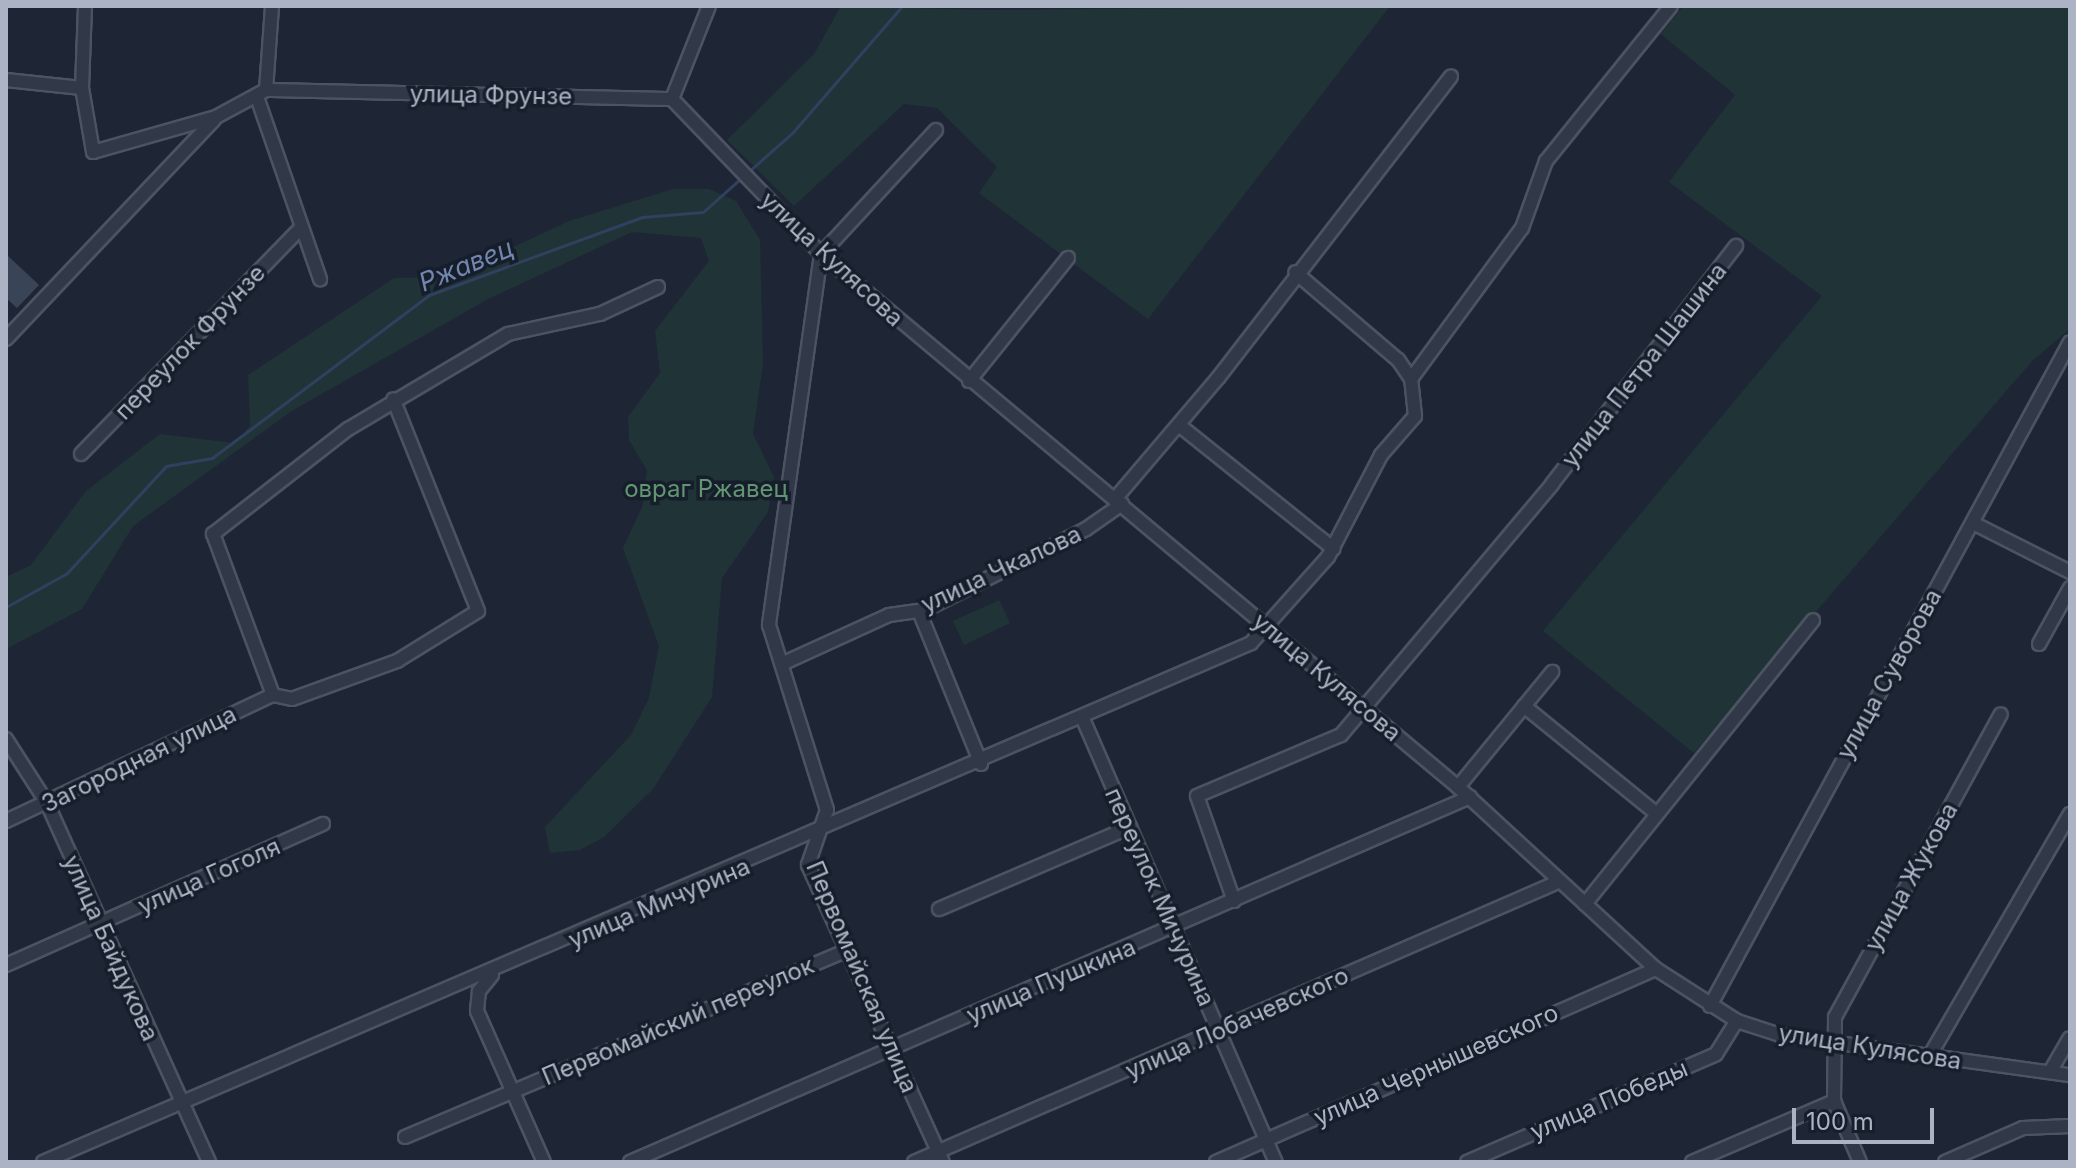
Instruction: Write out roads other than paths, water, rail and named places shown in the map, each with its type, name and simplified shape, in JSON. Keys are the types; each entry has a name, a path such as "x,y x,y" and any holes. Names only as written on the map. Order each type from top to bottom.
{"street":[{"path":"6,80 82,88 85,6"},
{"path":"272,6 262,94 299,230 320,279"},
{"path":"672,99 709,6"},
{"path":"1295,272 1411,379 1522,228 1546,161 1671,6"},
{"name":"улица Чкалова","path":"786,662 889,615 919,611 1086,529 1118,501 1451,76"},
{"name":"улица Фрунзе","path":"82,88 93,152 216,117 262,94 672,99"},
{"name":"улица Кулясова","path":"672,99 821,254 969,381 1118,501 1470,797 1558,882 1656,969 1737,1021 1833,1043 2070,1075"},
{"name":"улица Фрунзе","path":"6,339 216,117"},
{"path":"821,254 936,130"},
{"name":"переулок Фрунзе","path":"81,454 299,230"},
{"name":"улица Петра Шашина","path":"1234,901 1197,796 1341,735 1366,709 1552,484 1736,246"},
{"name":"Первомайская улица","path":"821,254 769,625 786,662 827,810 808,865 941,1157"},
{"path":"969,381 1068,258"},
{"path":"273,695 213,534 393,399 508,334 600,314 658,287"},
{"name":"улица Суворова","path":"1710,1006 2070,342"},
{"name":"улица Мичурина","path":"43,1162 818,835 1251,643 1334,549 1381,455 1415,416 1411,379"},
{"name":"Загородная улица","path":"6,821 273,695 292,699 397,661 478,611 393,399"},
{"path":"1179,425 1334,549"},
{"path":"1973,523 2070,572"},
{"path":"2039,644 2070,588"},
{"path":"919,611 981,764"},
{"path":"1585,904 1813,620"},
{"path":"1458,787 1552,672"},
{"path":"1524,706 1657,814"},
{"name":"улица Жукова","path":"1834,1101 1835,1017 2001,714"},
{"name":"переулок Мичурина","path":"1083,719 1276,1162"},
{"name":"улица Байдукова","path":"6,739 47,803 99,925 209,1162"},
{"name":"улица Пушкина","path":"630,1162 1470,797"},
{"path":"1929,1057 2070,814"},
{"name":"улица Гоголя","path":"6,965 323,824"},
{"path":"939,909 1130,827"},
{"name":"улица Лобачевского","path":"914,1162 941,1157 1558,882"},
{"name":"Первомайский переулок","path":"405,1137 845,951"},
{"name":"улица Чернышевского","path":"1216,1162 1656,969"},
{"path":"494,973 479,991 477,1011 544,1162"},
{"name":"улица Победы","path":"1467,1162 1716,1054 1737,1021"},
{"path":"2050,1072 2070,1038"},
{"path":"1692,1162 1834,1101 1860,1162"},
{"path":"1945,1162 2023,1128 2070,1126"}],"waterway":[{"name":"Ржавец","path":"747,173 793,132 902,6"},
{"name":"Ржавец","path":"6,607 67,573 166,466 212,458 429,295 642,217 703,212 741,178"}],"park label":[{"name":"овраг Ржавец","path":"706,489"}]}
